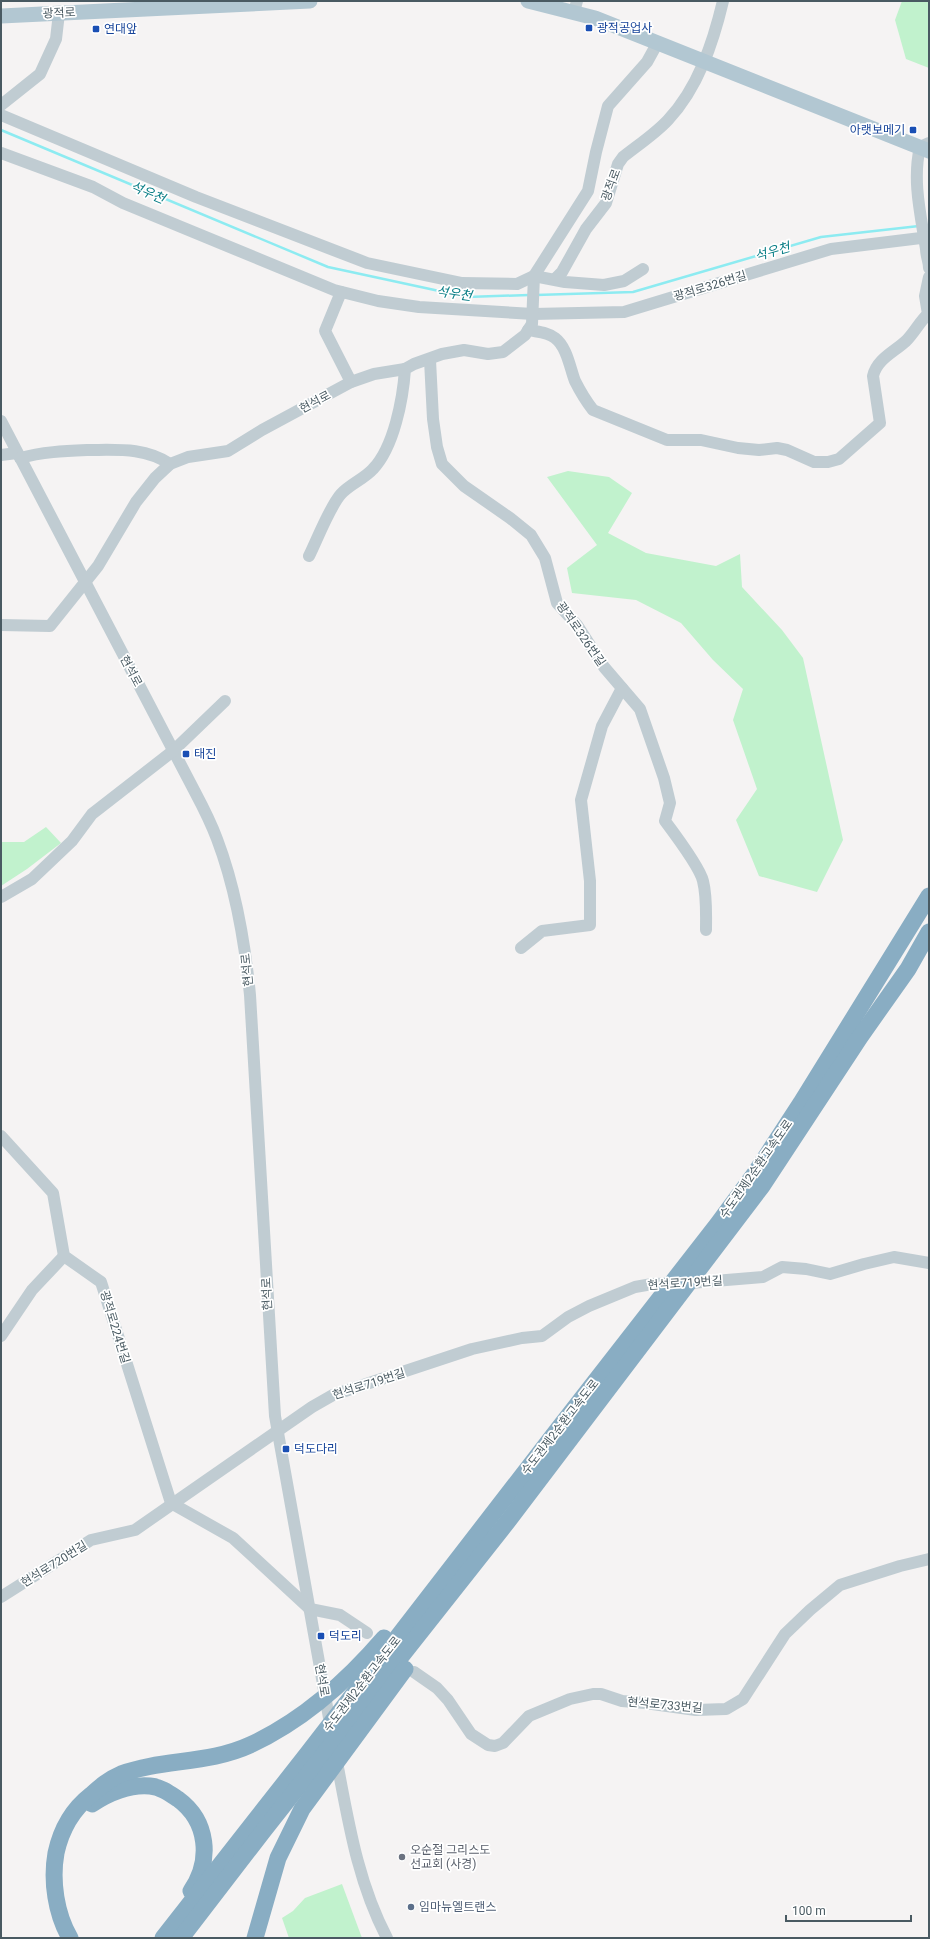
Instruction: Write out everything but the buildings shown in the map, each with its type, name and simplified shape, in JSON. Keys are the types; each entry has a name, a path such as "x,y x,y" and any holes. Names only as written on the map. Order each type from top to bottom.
{"highway":[{"name":"수도권제2순환고속도로","path":"353,1717 558,1428 652,1320 762,1186 852,1036 929,896"},
{"name":"수도권제2순환고속도로","path":"852,1036 908,969 929,932"},
{"name":"수도권제2순환고속도로","path":"163,1938 311,1760 353,1717 508,1521 652,1320"},
{"path":"70,1938 58,1913 54,1863 64,1829 73,1812 86,1798 106,1782 121,1774 140,1769 204,1759 230,1753 267,1737 293,1721 340,1683 366,1659 558,1428"},
{"path":"254,1938 278,1858 290,1832 318,1786 353,1717"},
{"name":"수도권제2순환고속도로","path":"181,1938 311,1760"},
{"path":"82,1938 67,1911 63,1880 66,1849 76,1824 90,1806 105,1795 130,1787 150,1786 166,1790 182,1802 196,1817 202,1830 206,1849 202,1869 196,1885 159,1938"}],"main road":[{"name":"광적로","path":"1,16 196,4 310,1"},
{"path":"528,1 576,6 596,18 926,147"}],"street":[{"name":"광적로","path":"555,280 562,272 586,229 606,203 618,164 624,157 667,121 683,103 702,59 723,1"},
{"path":"1,105 40,74 56,39 59,13"},
{"path":"309,556 341,493 372,471 382,458 401,407 405,369 414,364 430,360 442,354 464,350 488,354 503,352 525,335 532,324 534,280 588,190 608,106 647,62 661,43"},
{"path":"1,115 196,197 367,263 462,283 517,284 534,280 555,280 581,284 604,285 624,281 643,269"},
{"path":"926,147 917,162 919,207 927,237 929,268"},
{"name":"광적로326번길","path":"1,153 93,187 123,203 341,292 378,301 420,307 533,314 624,312 831,250 927,237"},
{"path":"528,330 546,333 556,338 564,351 582,395 593,410 667,440 701,440 738,448 759,450 777,448 787,450 814,462 828,462 839,459 880,423 873,376 874,369 882,360 906,342 929,315 925,296 929,277"},
{"path":"341,292 325,330 350,382"},
{"name":"광적로326번길","path":"430,360 433,419 437,447 442,464 464,486 531,534 544,558 557,603 577,624 604,667 640,709 664,778 670,803 666,821 679,838 703,880 706,905 706,930"},
{"name":"현석로","path":"170,464 188,457 228,451 262,430 350,382 374,374 405,369"},
{"name":"현석로","path":"1,421 195,792 217,839 231,886 246,952 250,996 277,1432 352,1844 372,1905 387,1938"},
{"path":"1,455 19,456 53,452 120,449 146,452 159,457 170,464 155,478 136,502 98,566 50,626 1,625"},
{"path":"521,948 542,931 590,925 590,881 581,800 602,726 622,688"},
{"path":"1,897 32,879 72,841 92,814 174,751 225,701"},
{"path":"1,1136 53,1193 64,1256 32,1290 1,1336"},
{"name":"광적로224번길","path":"64,1256 101,1282 171,1503"},
{"name":"현석로719번길","path":"277,1432 312,1407 333,1395 472,1349 522,1338 542,1336 568,1317 589,1306 635,1287 652,1284 690,1283 763,1276 782,1267 806,1269 830,1274 894,1257 929,1262"},
{"name":"현석로720번길","path":"1,1597 91,1540 134,1530 171,1503 277,1432"},
{"path":"171,1503 233,1538 310,1609 323,1610 340,1615 367,1633"},
{"name":"현석로733번길","path":"414,1672 437,1688 448,1700 472,1734 488,1745 495,1746 503,1743 529,1716 570,1699 593,1694 601,1694 622,1701 645,1702 696,1710 726,1709 743,1699 785,1634 810,1610 840,1585 900,1566 929,1559"}],"green space":[{"path":"902,1 929,1 929,68 906,59 895,20"},
{"path":"568,471 609,477 632,493 608,533 646,553 716,566 740,554 742,587 782,630 803,658 843,840 817,892 759,876 736,820 757,789 733,720 743,689 713,660 681,623 636,600 572,593 567,568 597,545 547,477"},
{"path":"46,827 61,843 27,869 1,886 1,842 24,842"},
{"path":"342,1884 362,1938 289,1938 282,1918 293,1911 305,1898"}],"waterway":[{"name":"석우천","path":"1,130 328,267 467,297 529,295"},
{"name":"석우천","path":"536,295 633,292 821,237 919,226"}],"place":[{"name":"광적공업사","path":"589,28"},
{"name":"연대앞","path":"96,29"},
{"name":"아랫보메기","path":"913,130"},
{"name":"태진","path":"186,754"},
{"name":"덕도다리","path":"286,1449"},
{"name":"덕도리","path":"321,1636"},
{"name":"오순절 그리스도 선교회 (사경)","path":"402,1857"},
{"name":"임마뉴엘트랜스","path":"411,1907"}]}
